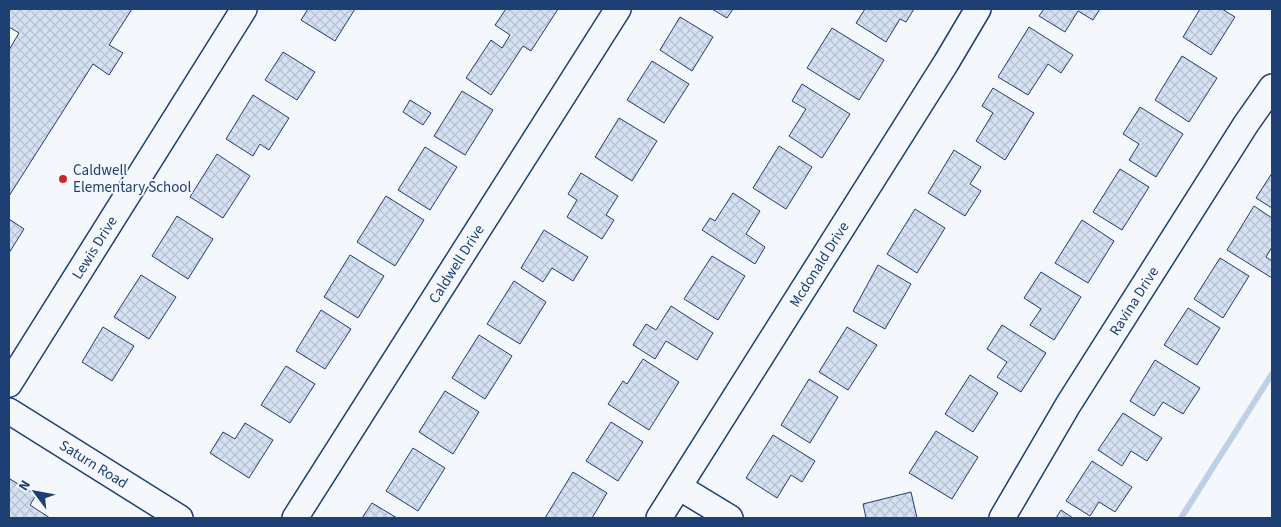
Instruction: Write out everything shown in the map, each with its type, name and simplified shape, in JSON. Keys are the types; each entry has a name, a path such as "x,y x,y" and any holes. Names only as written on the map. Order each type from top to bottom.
{"street":[{"name":"Lewis Drive","path":"9,384 244,9"},
{"name":"Caldwell Drive","path":"295,518 618,9"},
{"name":"Mcdonald Drive","path":"660,518 978,9"},
{"name":"Ravina Drive","path":"1002,518 1068,405 1246,124 1272,87"},
{"name":"Saturn Road","path":"9,410 180,518"},
{"path":"679,487 730,518"}],"building":[{"path":"9,9 132,9 109,45 123,53 109,75 93,64 9,196 9,50 19,33 9,27"},
{"path":"308,9 355,9 335,41 301,20"},
{"path":"506,9 558,9 531,51 523,46 491,95 466,78 491,40 502,48 510,35 495,25"},
{"path":"712,9 733,9 727,18"},
{"path":"865,9 914,9 906,22 900,19 886,42 856,23"},
{"path":"1044,9 1100,9 1093,20 1078,11 1065,32 1039,16"},
{"path":"1200,9 1222,9 1235,17 1211,55 1183,37"},
{"path":"680,17 713,37 692,71 660,50"},
{"path":"1029,27 1073,55 1061,73 1048,64 1028,95 998,77"},
{"path":"832,28 884,60 859,100 807,68"},
{"path":"283,52 315,72 297,100 265,80"},
{"path":"1182,56 1217,78 1189,122 1155,100"},
{"path":"652,61 689,84 664,123 627,100"},
{"path":"802,84 850,114 822,158 789,136 806,109 792,101"},
{"path":"993,88 1034,113 1005,160 976,141 993,113 982,106"},
{"path":"462,91 493,110 465,155 434,136"},
{"path":"253,95 289,118 269,150 260,144 253,156 226,139"},
{"path":"410,100 431,113 423,125 403,112"},
{"path":"1140,107 1183,134 1156,177 1129,160 1139,144 1123,134"},
{"path":"619,118 657,141 632,181 595,157"},
{"path":"779,146 812,167 786,209 753,188"},
{"path":"425,147 457,167 430,210 398,190"},
{"path":"954,150 981,167 970,184 981,191 965,216 928,193"},
{"path":"217,154 250,176 223,218 190,197"},
{"path":"1120,169 1149,187 1122,230 1093,212"},
{"path":"581,173 618,196 606,215 614,220 602,239 567,217 577,200 568,194"},
{"path":"1272,173 1272,208 1256,198"},
{"path":"733,193 760,211 746,234 765,247 755,264 702,230 710,218 715,221"},
{"path":"386,196 424,220 395,266 357,242"},
{"path":"1254,206 1272,218 1272,247 1266,257 1272,261 1272,278 1227,250"},
{"path":"915,209 945,228 917,273 887,254"},
{"path":"177,216 213,239 188,279 152,256"},
{"path":"9,219 24,229 9,253"},
{"path":"1082,220 1114,241 1088,283 1055,263"},
{"path":"544,230 588,257 573,281 552,268 543,282 521,268"},
{"path":"350,255 384,276 358,318 324,297"},
{"path":"712,256 745,276 718,320 684,299"},
{"path":"1220,258 1249,276 1223,318 1194,299"},
{"path":"878,265 911,284 885,329 853,311"},
{"path":"1041,272 1081,297 1054,340 1030,325 1041,309 1024,298"},
{"path":"141,275 176,297 149,339 114,317"},
{"path":"514,281 546,302 520,344 487,324"},
{"path":"671,306 713,333 697,360 666,341 655,359 633,345 646,324 656,330"},
{"path":"1188,308 1220,328 1197,365 1164,345"},
{"path":"321,310 351,329 325,369 296,351"},
{"path":"1002,325 1046,353 1021,392 997,377 1007,362 987,349"},
{"path":"103,327 134,346 112,381 82,362"},
{"path":"847,327 877,345 848,390 819,372"},
{"path":"479,335 512,356 485,399 452,378"},
{"path":"643,359 679,382 649,430 608,404 623,381 627,384"},
{"path":"1155,360 1200,388 1183,414 1163,402 1154,416 1130,401"},
{"path":"286,366 315,384 290,423 261,405"},
{"path":"970,375 998,393 973,432 945,414"},
{"path":"809,379 838,397 810,443 781,425"},
{"path":"445,391 479,412 453,454 419,432"},
{"path":"1123,413 1162,438 1147,461 1131,451 1122,466 1098,450"},
{"path":"611,422 643,442 618,481 586,461"},
{"path":"245,423 273,440 249,478 210,453 223,432 235,439"},
{"path":"936,431 978,457 952,499 909,473"},
{"path":"773,435 815,461 802,482 791,475 777,498 746,478"},
{"path":"413,448 445,468 418,511 386,491"},
{"path":"1092,461 1132,487 1115,512 1099,502 1090,516 1066,501"},
{"path":"573,472 607,493 592,518 545,518"},
{"path":"10,479 36,495 30,505 50,518 9,518"},
{"path":"911,492 917,518 866,518 863,504"},
{"path":"372,503 397,518 362,518"},
{"path":"1061,510 1073,518 1056,518"}],"waterway":[{"path":"1181,518 1272,374"}],"place":[{"name":"Caldwell Elementary School","path":"63,179"}]}
